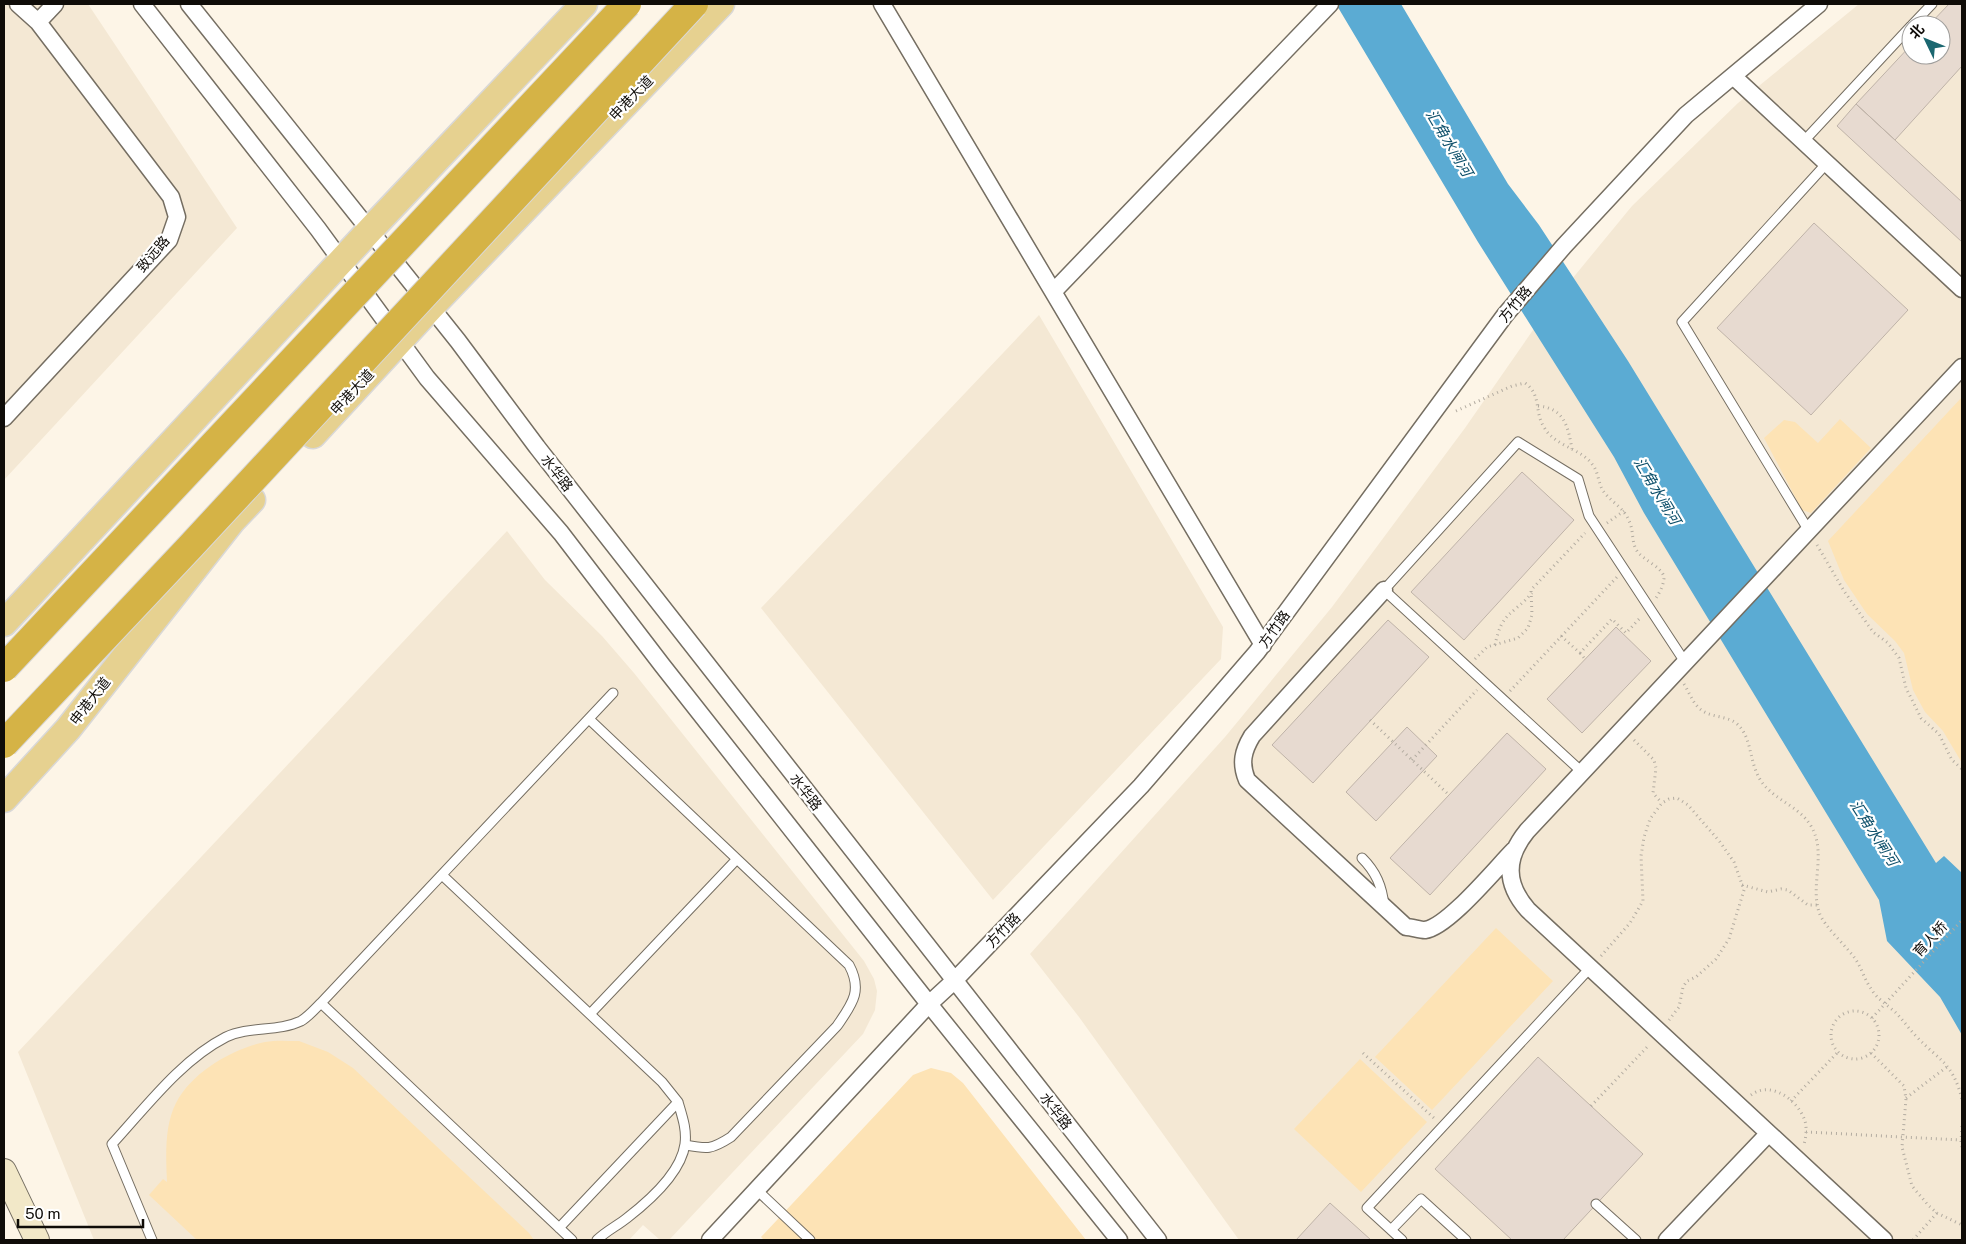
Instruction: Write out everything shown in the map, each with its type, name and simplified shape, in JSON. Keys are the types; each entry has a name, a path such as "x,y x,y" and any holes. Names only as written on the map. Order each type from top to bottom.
{"highway":[{"path":"4,668 627,4"},
{"path":"4,744 190,547 694,4"}],"main road":[{"path":"4,623 341,260 584,4"},
{"name":"申港大道","path":"4,799 68,729 232,521 431,307 721,4"},
{"path":"4,1171 37,1240"}],"street":[{"name":"致远路","path":"4,418 168,240 177,218 171,196 38,22 18,4"},
{"path":"38,22 55,4"},
{"path":"142,4 341,260 427,378 562,533 662,665 929,1004 1119,1240"},
{"name":"水华路","path":"189,4 458,341 537,448 1158,1240"},
{"path":"882,4 1263,645"},
{"name":"方竹路","path":"710,1240 929,1004 954,981 1141,786 1263,645 1505,315 1564,246 1686,115 1818,4"},
{"path":"1054,291 1326,8"},
{"path":"1734,76 1962,289"},
{"path":"1384,590 1252,736 1242,762 1247,780 1384,906 1406,926 1425,930 1439,924 1454,912 1514,850 1527,831 1962,367"},
{"path":"1514,850 1510,877 1518,899 1590,968 1654,1038 1768,1134 1884,1240"},
{"path":"1668,1240 1768,1134"}],"lane":[{"path":"1922,15 1932,4"},
{"path":"1804,141 1901,37"},
{"path":"1808,531 1682,322 1827,163"},
{"path":"1582,772 1384,590 1518,442 1578,479 1589,516 1650,608 1681,667"},
{"path":"152,1240 112,1144 183,1068 203,1050 229,1036 289,1025 302,1020 321,1003 613,693"},
{"path":"589,719 849,965 856,978 856,991 850,1007 837,1026 731,1137 716,1147 703,1148 685,1145"},
{"path":"1362,858 1376,875 1381,886 1384,906"},
{"path":"590,1014 737,859"},
{"path":"442,874 662,1082 678,1102 685,1126 685,1145 675,1168 654,1196 625,1220 606,1230 596,1240"},
{"path":"1402,1240 1367,1208 1590,968"},
{"path":"321,1003 572,1240"},
{"path":"559,1228 678,1102"},
{"path":"757,1190 810,1240"},
{"path":"1391,1230 1421,1199 1466,1240"},
{"path":"1596,1204 1636,1240"}],"path":[{"path":"1538,406 1548,407 1556,411 1565,422 1572,450"},
{"path":"1610,521 1624,511"},
{"path":"1468,667 1487,647 1518,638 1528,628 1532,615 1531,590 1594,523"},
{"path":"1808,531 1844,590 1873,632 1888,643 1899,658 1906,688 1922,718 1939,734 1952,760 1962,770"},
{"path":"1502,699 1624,569"},
{"path":"1663,583 1664,576"},
{"path":"1496,645 1498,629 1503,620 1521,605 1532,592"},
{"path":"1580,653 1612,619 1626,633 1650,608"},
{"path":"1561,636 1586,659"},
{"path":"1681,667 1698,708 1735,722 1749,740 1751,758 1762,782 1771,794 1799,812 1810,824 1817,836 1819,853 1817,874 1818,905 1823,919 1855,959 1872,991 1908,1024 1916,1036 1948,1066 1959,1086 1962,1098"},
{"path":"1412,760 1484,682"},
{"path":"1370,720 1449,795"},
{"path":"1622,729 1654,760 1656,768 1654,793 1662,803"},
{"path":"1590,968 1641,907 1643,896 1641,856 1644,837 1650,819 1662,803 1669,799 1677,798 1688,805 1720,842 1734,862 1742,885 1742,898 1729,939 1716,959 1687,981 1683,987 1679,1007 1654,1038 1591,1106"},
{"path":"1742,885 1768,892 1781,889 1788,890 1808,905 1818,905"},
{"name":"育人桥","path":"1872,1018 1962,920"},
{"path":"1850,1011 1858,1011 1872,1018 1877,1024 1879,1039 1871,1053 1856,1059 1848,1058 1838,1052 1832,1042 1831,1034 1832,1026 1837,1019 1850,1011"},
{"path":"1791,1101 1838,1052"},
{"path":"1363,1053 1443,1126"},
{"path":"1871,1053 1904,1086 1906,1098 1902,1147 1912,1186 1937,1213 1962,1225"},
{"path":"1906,1098 1948,1066"},
{"path":"1750,1096 1758,1090 1773,1090 1791,1101 1805,1122 1804,1146"},
{"path":"1962,1126 1962,1147"},
{"path":"1806,1132 1961,1140"},
{"path":"1913,1240 1937,1213"}],"shaded area":[{"path":"4,4 88,4 237,228 4,480"},
{"path":"1859,4 1962,4 1962,1240 1239,1240 1079,1017 1030,954 1225,737 1332,607 1465,428 1549,307 1632,206 1738,103"},
{"path":"1039,315 1223,627 1221,659 993,900 761,608"},
{"path":"1962,397 1962,763 1943,731 1925,712 1913,690 1904,653 1895,641 1867,614 1844,580 1828,541"},
{"path":"1840,419 1871,448 1811,513 1802,510 1764,438 1784,420 1795,422 1818,443"},
{"path":"507,531 545,580 602,636 634,673 864,961 874,979 877,991 875,1010 863,1034 669,1240 660,1240 643,1225 629,1240 94,1240 18,1052"},
{"path":"1496,928 1553,981 1432,1110 1375,1057"},
{"path":"299,1041 328,1052 353,1068 529,1233 534,1240 197,1240 149,1195 163,1179 167,1182 166,1153 169,1122 176,1103 192,1081 202,1072 227,1056 252,1045 265,1042"},
{"path":"1360,1059 1427,1122 1361,1192 1294,1129"},
{"path":"931,1068 951,1073 963,1083 1086,1240 764,1240 761,1237 913,1075"}],"water":[{"name":"汇角水闸河","path":"1336,4 1401,4 1508,184 1539,225 1628,361 1936,863 1944,856 1962,873 1962,1035 1940,997 1887,941 1879,900 1644,513 1614,457 1478,242"}],"building":[{"path":"1949,4 1962,4 1962,66 1895,140 1856,104 1901,56 1901,65 1951,65 1951,15 1939,15"},
{"path":"1856,104 1962,202 1962,242 1837,126"},
{"path":"1814,223 1908,310 1811,415 1717,328"},
{"path":"1522,472 1574,520 1464,640 1411,592"},
{"path":"1388,620 1429,657 1313,783 1272,745"},
{"path":"1616,627 1651,661 1582,733 1547,699"},
{"path":"1407,727 1437,756 1376,821 1346,792"},
{"path":"1507,733 1546,769 1430,895 1390,858"},
{"path":"1538,1057 1643,1154 1563,1240 1512,1240 1435,1169"},
{"path":"1330,1203 1371,1240 1296,1240"}]}
